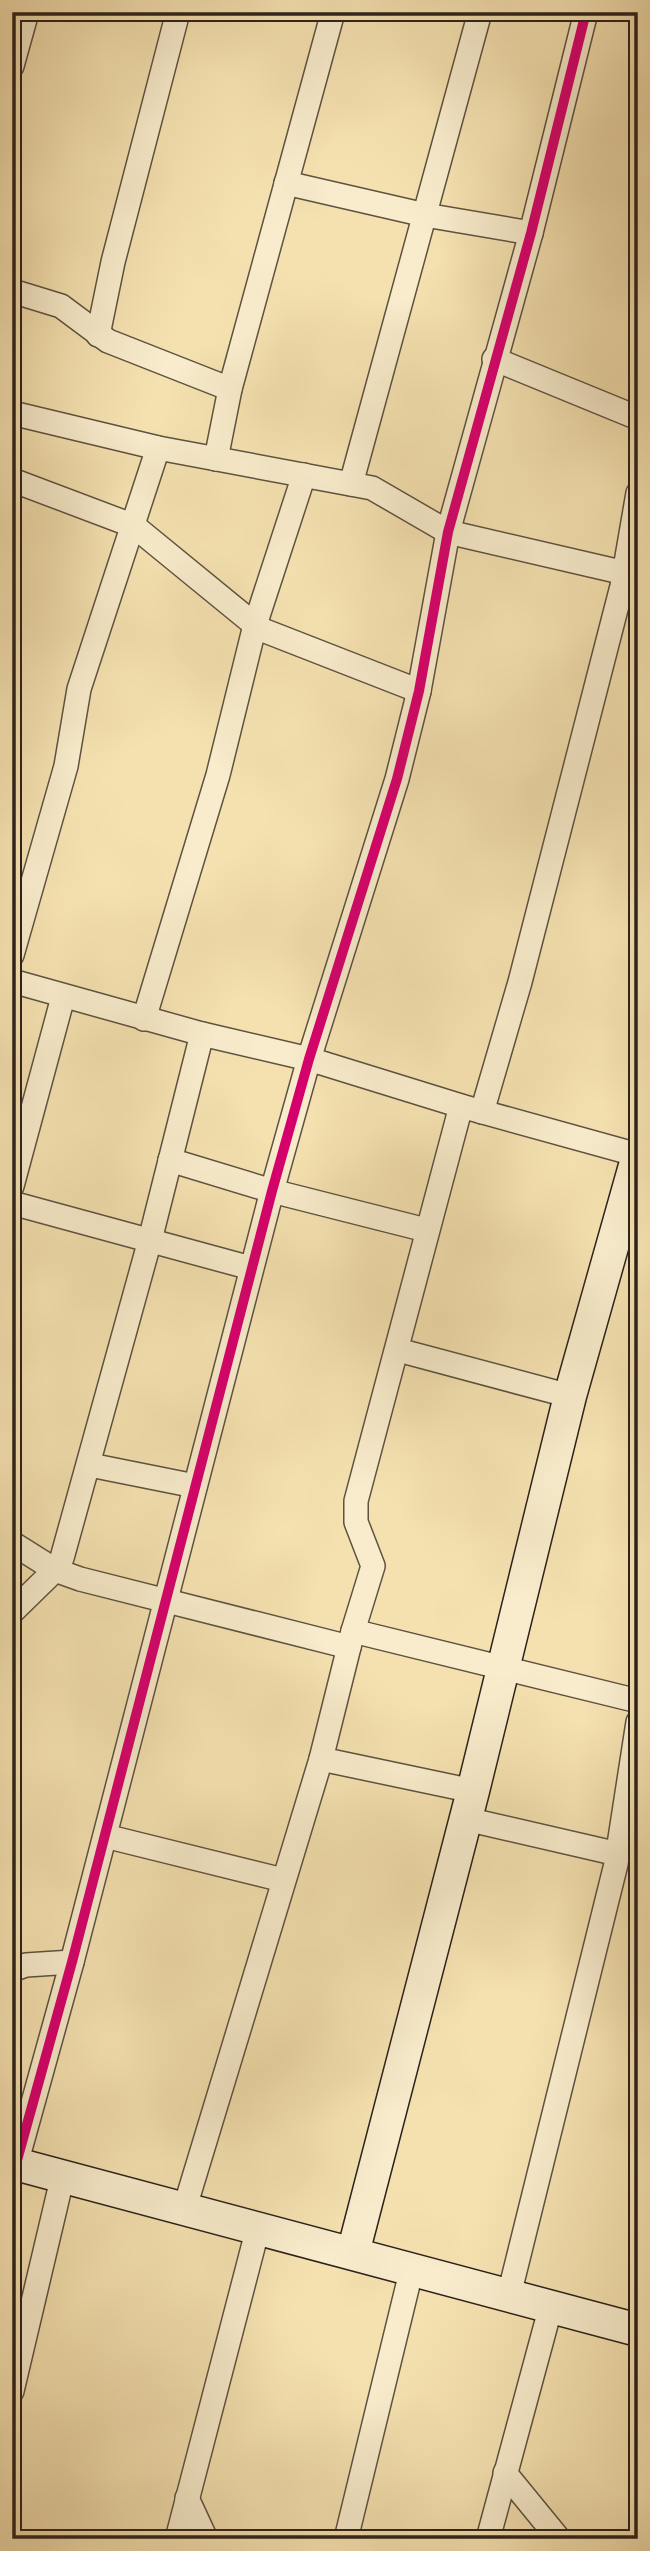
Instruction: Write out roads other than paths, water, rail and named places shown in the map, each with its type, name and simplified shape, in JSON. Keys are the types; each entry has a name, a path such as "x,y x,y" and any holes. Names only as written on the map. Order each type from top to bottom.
{"street":[{"path":"12,66 27,12"},
{"path":"98,335 117,249 178,12"},
{"path":"216,459 230,389 332,12"},
{"path":"351,484 480,12"},
{"path":"586,12 531,233 448,532 419,691 397,779 309,1059 272,1191 72,1962 14,2163 638,2330"},
{"path":"286,183 425,215 531,233"},
{"path":"12,291 61,306 98,335 130,351 230,389"},
{"path":"494,359 638,418"},
{"path":"12,414 158,448 351,484 384,493 448,532 631,574"},
{"path":"12,954 63,779 79,689 158,448"},
{"path":"144,1019 218,775 255,625 304,475"},
{"path":"12,481 134,526 255,625 419,691"},
{"path":"185,2207 321,1759 351,1639 373,1566 356,1522 356,1501 398,1350 426,1230 520,982 631,574 638,493"},
{"path":"12,981 144,1019 309,1059 472,1109 638,1155 616,1241 570,1396 469,1805 352,2253"},
{"path":"12,1186 63,997"},
{"path":"12,1612 55,1570 62,1558 90,1465 202,1034"},
{"path":"170,1160 272,1191 426,1230"},
{"path":"12,1203 251,1268"},
{"path":"398,1350 570,1396"},
{"path":"90,1465 195,1486"},
{"path":"12,1543 55,1570 166,1599 351,1639 502,1667 638,1701"},
{"path":"509,2295 618,1854 638,1721"},
{"path":"321,1759 618,1854"},
{"path":"105,1836 283,1880"},
{"path":"12,1970 26,1965 72,1962"},
{"path":"12,2391 63,2175"},
{"path":"177,2539 258,2228"},
{"path":"346,2539 412,2268"},
{"path":"488,2539 551,2306"},
{"path":"505,2473 559,2539"},
{"path":"187,2498 206,2539"}]}
